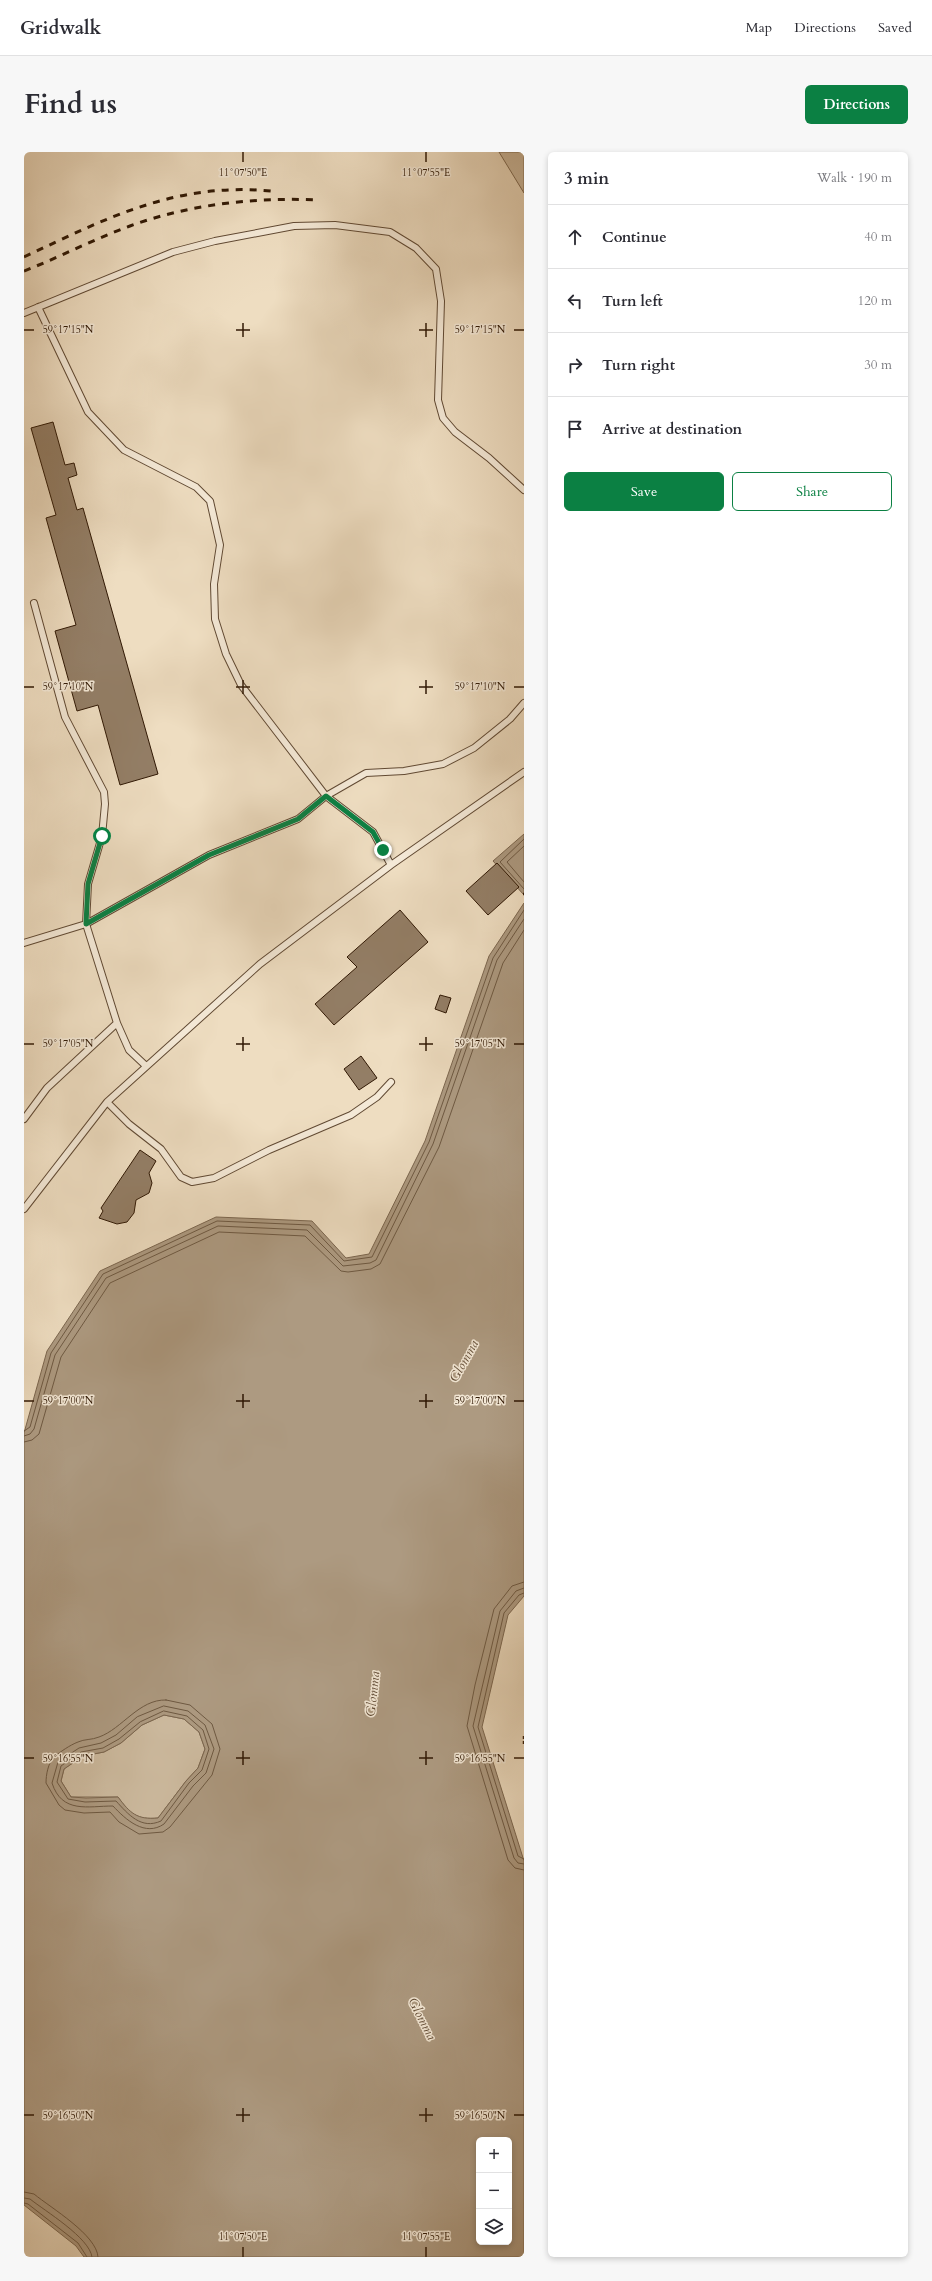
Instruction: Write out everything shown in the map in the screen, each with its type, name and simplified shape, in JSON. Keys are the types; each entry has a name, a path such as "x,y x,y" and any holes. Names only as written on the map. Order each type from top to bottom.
{"lane":[{"path":"24,313 174,252 215,241 294,226 335,225 390,232 416,248 436,269 441,301 437,375 438,400 443,418 455,432 489,458 524,490"},
{"path":"38,307 88,412 124,450 196,487 210,501 220,545 214,584 215,619 226,654 241,685 326,796 373,832 392,865"},
{"path":"34,603 65,717 104,792 105,804 102,836 88,884 86,924 117,1023 129,1050 145,1066"},
{"path":"24,943 86,924 209,855 298,819 326,796 366,773 404,771 443,764 474,748 510,719 524,703"},
{"path":"24,1209 107,1102 145,1066 260,964 392,865 524,772"},
{"path":"24,1119 47,1088 117,1023"},
{"path":"107,1102 129,1124 161,1148 181,1177 192,1182 214,1178 269,1150 351,1115 377,1097 390,1082"}],"path":[{"path":"524,1736 524,1744"}],"shaded area":[{"path":"499,152 524,152 524,193"},
{"path":"164,1715 184,1719 199,1732 205,1749 198,1768 186,1781 158,1818 145,1818 135,1815 126,1808 118,1797 71,1797 61,1781 64,1769 83,1756 104,1752 121,1743 142,1725"}],"water":[{"path":"524,834 524,895 493,861"},
{"name":"Glomma","path":"524,903 524,1596 508,1615 482,1727 524,1861 524,2257 84,2257 76,2246 24,2205 24,1433 47,1351 100,1271 216,1217 312,1221 346,1258 369,1254 425,1141 489,956","holes":["164,1715 184,1719 199,1732 205,1749 198,1768 186,1781 158,1818 145,1818 135,1814 130,1811 118,1797 71,1797 61,1781 64,1769 83,1756 104,1752 121,1743 142,1725"]}],"building":[{"path":"53,422 65,465 74,463 77,475 68,478 77,510 83,508 158,774 120,785 98,705 77,711 55,631 76,625 46,518 56,515 31,428"},
{"path":"497,863 519,887 488,915 466,891"},
{"path":"400,910 428,942 334,1025 315,1004 357,967 347,957"},
{"path":"440,995 451,998 446,1013 435,1009"},
{"path":"361,1056 377,1078 359,1090 344,1069"},
{"path":"140,1150 156,1161 149,1173 152,1183 149,1193 136,1200 134,1213 127,1222 117,1224 99,1218 103,1211 101,1208"}],"railway":[{"path":"24,257 84,229 143,206 204,192 237,190 271,191"},
{"path":"24,271 117,231 153,218 176,212 200,207 248,201 296,199 319,200"}],"route":[{"path":"102,836 88,884 86,924 209,855 298,819 326,796 373,832 383,850"}]}
